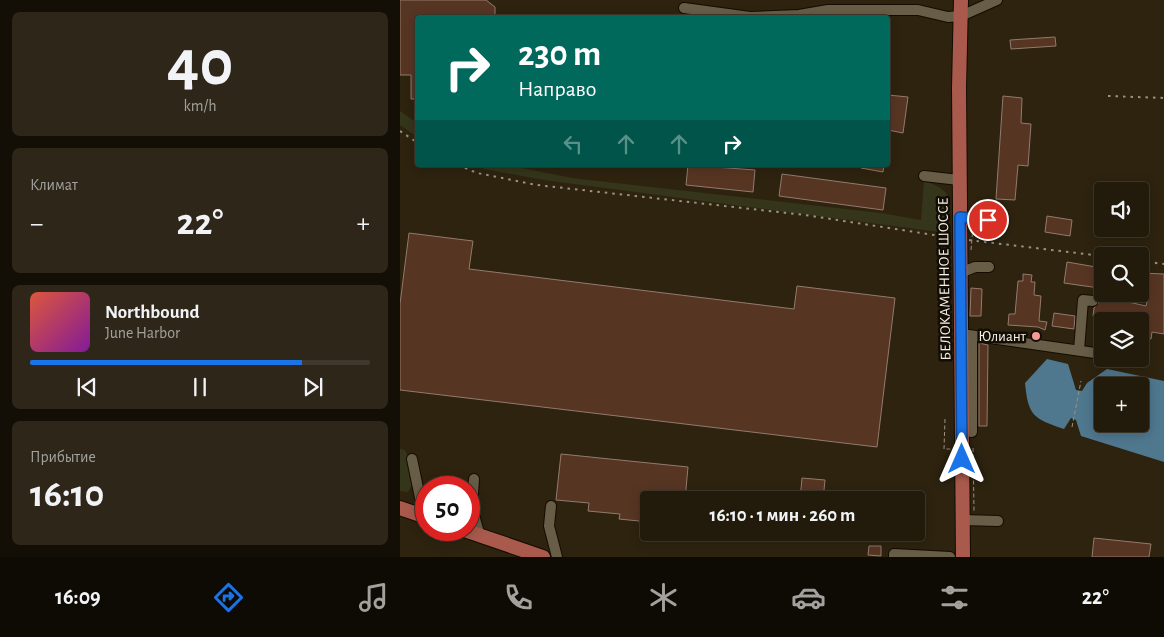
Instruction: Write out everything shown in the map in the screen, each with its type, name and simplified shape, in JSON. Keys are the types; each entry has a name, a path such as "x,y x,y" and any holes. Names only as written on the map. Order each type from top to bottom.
{"main road":[{"name":"БЕЛОКАМЕННОЕ ШОССЕ","path":"961,0 960,273 967,335 962,431 963,557"},
{"path":"400,508 415,513"},
{"path":"480,536 543,557"}],"lane":[{"path":"799,15 828,10 918,10 948,17 961,16 997,0"},
{"path":"684,8 735,15"},
{"path":"924,176 960,180"},
{"path":"960,217 988,220"},
{"path":"960,273 975,267 989,267"},
{"path":"1080,350 1083,300 1093,301"},
{"path":"967,335 1094,353"},
{"path":"412,459 416,476"},
{"path":"551,506 549,526 557,557"},
{"path":"963,520 998,521"},
{"path":"894,557 894,554 950,557"}],"path":[{"path":"971,250 974,218"},
{"path":"1072,428 1081,381"}],"green space":[{"path":"400,111 415,122 415,136 400,125"},
{"path":"480,167 517,167 572,178 881,213 921,220 924,181 935,185 947,194 950,214 947,233 544,180"},
{"path":"400,449 405,450 413,476 408,492 400,491"}],"water":[{"path":"1047,359 1068,364 1076,390 1082,391 1087,383 1094,378 1094,432 1149,432 1149,378 1164,381 1164,462 1081,436 1076,420 1071,418 1064,429 1039,419 1034,415 1026,394 1025,383"},
{"path":"1107,369 1145,377 1096,377"}],"building":[{"path":"400,0 486,0 495,7 495,15 415,15 415,99 411,99 411,75 400,75"},
{"path":"1055,37 1056,46 1011,49 1010,40"},
{"path":"890,95 908,97 903,133 890,130"},
{"path":"1003,96 1022,98 1021,123 1031,124 1028,166 1018,165 1015,200 996,199"},
{"path":"688,167 755,170 753,192 686,185"},
{"path":"861,167 884,167 883,172"},
{"path":"782,174 886,188 883,210 779,196"},
{"path":"1047,216 1072,220 1070,236 1045,232"},
{"path":"409,233 473,241 469,269 794,309 797,286 895,298 877,447 400,390 400,304"},
{"path":"1067,262 1094,267 1094,287 1064,283"},
{"path":"1149,273 1164,274 1164,334 1152,332 1151,339 1149,338 1149,312 1094,312 1094,316 1093,316 1094,308 1100,302 1128,302 1146,306 1147,302 1149,302"},
{"path":"1023,274 1032,275 1031,282 1035,282 1034,295 1041,296 1039,321 1047,322 1045,330 1038,327 1008,325 1009,314 1015,314 1018,281 1023,281"},
{"path":"971,288 982,289 981,316 970,316"},
{"path":"1054,313 1075,316 1074,329 1052,326"},
{"path":"979,343 988,345 987,426 979,426"},
{"path":"561,454 688,467 686,491 640,491 640,521 619,519 620,514 588,511 589,503 556,500"},
{"path":"802,478 825,480 824,491 801,491"},
{"path":"1094,538 1151,544 1149,557 1092,557"},
{"path":"869,546 881,546 881,556 868,555"}],"railway":[{"path":"1108,96 1164,98"},
{"path":"400,131 415,141"},
{"path":"463,167 477,173 537,185 805,215 960,239 1094,255"},
{"path":"1149,262 1164,264"}],"place":[{"name":"Юлиант","path":"1036,336"}],"route":[{"path":"962,459 960,217 988,220"}]}
